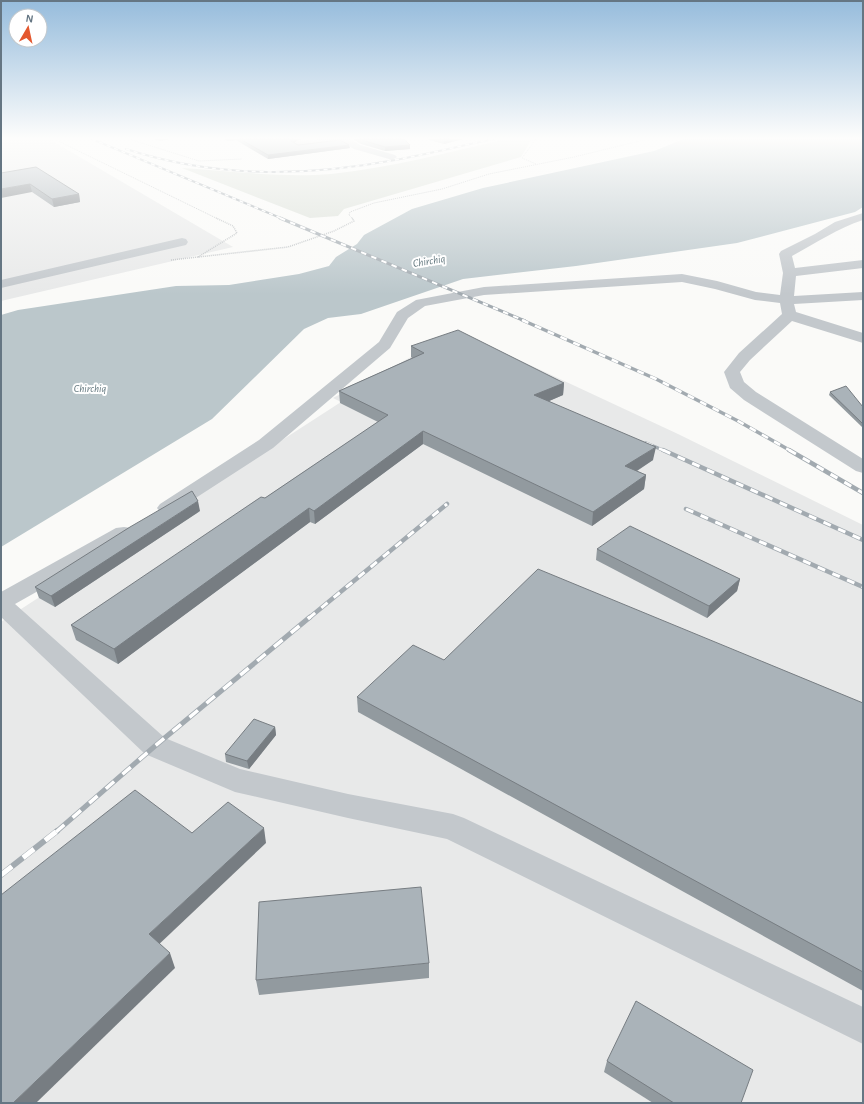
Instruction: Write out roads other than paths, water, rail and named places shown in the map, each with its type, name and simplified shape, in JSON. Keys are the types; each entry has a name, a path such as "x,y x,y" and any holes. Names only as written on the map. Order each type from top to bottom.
{"street":[{"path":"863,216 839,224 819,238 785,254 790,273 788,307 782,323 740,360 732,372 736,384 750,396 863,467"},
{"path":"1,284 182,242"},
{"path":"790,273 863,264"},
{"path":"863,338 788,307 755,296 717,285 682,278 484,291 421,303 402,315 385,345 266,444 146,520 1,604 155,746 235,780 348,806 453,827 863,1026"},
{"path":"788,307 863,296"}],"water":[{"name":"Chirchiq","path":"474,191 863,191 863,207 855,212 737,243 576,266 463,279 361,314 328,318 304,329 212,419 1,547 1,315 18,310 176,286 229,285 299,274 329,266 336,257 357,244 364,235 412,209"}],"railway":[{"path":"215,191 283,219"},
{"path":"280,218 525,321"},
{"path":"522,320 656,379 738,421 791,451"},
{"path":"646,443 665,451"},
{"path":"663,450 863,540"},
{"path":"789,450 863,493"},
{"path":"309,618 447,504"},
{"path":"686,509 863,587"},
{"path":"56,832 155,746 310,617"},
{"path":"1,875 57,831"}]}
